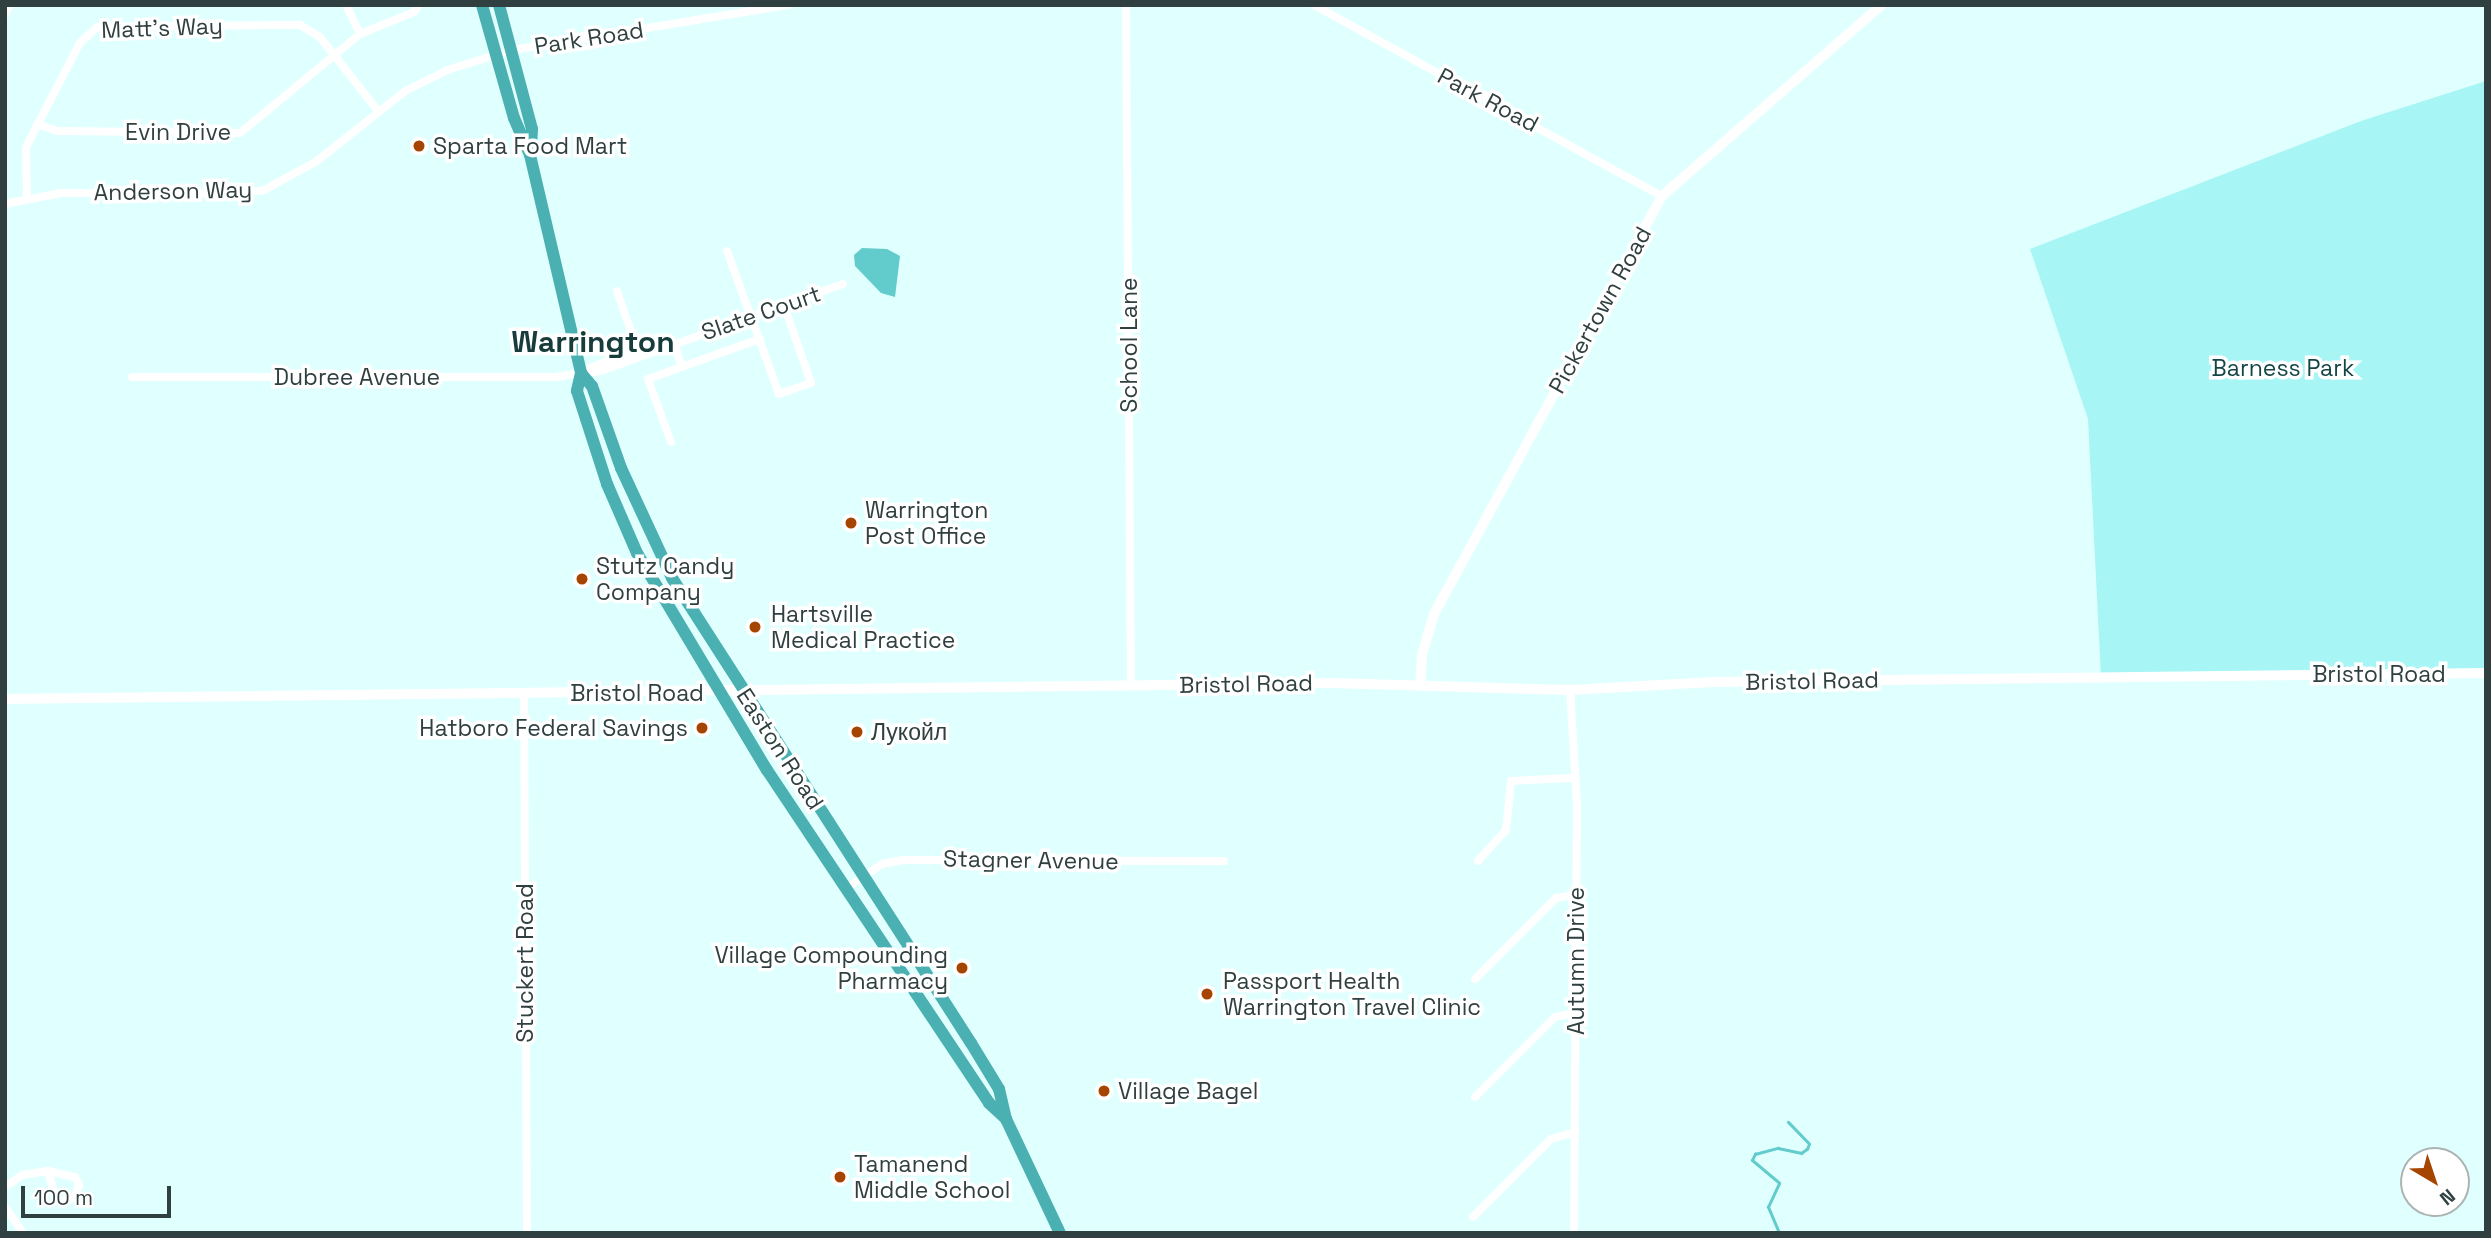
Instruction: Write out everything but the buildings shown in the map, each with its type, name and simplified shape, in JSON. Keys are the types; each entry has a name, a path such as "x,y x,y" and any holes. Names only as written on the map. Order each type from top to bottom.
{"highway":[{"name":"Easton Road","path":"482,5 514,118 530,155 581,373 578,391 623,523 659,596 719,693 989,1103 1006,1119"},
{"name":"Easton Road","path":"499,5 532,129 530,155"},
{"name":"Easton Road","path":"581,373 592,386 621,468 662,559 742,692 864,876 999,1089 1006,1119 1060,1233"}],"main road":[{"name":"Bristol Road","path":"5,699 719,693 1131,686 1420,686 1570,690 1713,682 2486,673"}],"street":[{"path":"5,14 10,5"},
{"path":"346,5 360,34"},
{"name":"Evin Drive","path":"37,124 57,131 240,133 360,34 414,12 419,5"},
{"name":"Park Road","path":"513,50 789,5"},
{"name":"School Lane","path":"1126,5 1131,686"},
{"name":"Park Road","path":"1314,5 1662,196"},
{"name":"Pickertown Road","path":"1420,686 1422,655 1434,614 1662,196 1882,5"},
{"name":"Matt's Way","path":"27,198 26,147 80,43 97,27 300,25 310,29 336,55 378,111"},
{"name":"Anderson Way","path":"5,204 61,193 228,194 264,190 317,161 378,111 450,69 513,50"},
{"path":"727,251 779,394 811,383 784,305"},
{"name":"Slate Court","path":"581,373 626,353 639,355 843,284"},
{"path":"617,291 639,355"},
{"path":"671,442 648,379 760,339"},
{"path":"674,343 682,367"},
{"name":"Dubree Avenue","path":"132,377 554,377 581,373"},
{"name":"Autumn Drive","path":"1570,690 1572,778 1577,806 1574,1233"},
{"name":"Stuckert Road","path":"524,694 527,1233"},
{"path":"1478,861 1506,831 1511,781 1572,778"},
{"name":"Stagner Avenue","path":"847,888 882,864 903,860 1224,861"},
{"path":"1475,979 1556,898 1577,895"},
{"path":"1475,1097 1556,1017 1576,1013"},
{"path":"1473,1217 1552,1139 1575,1132"},
{"path":"5,1187 22,1175 48,1171 75,1177 79,1185 75,1196 65,1202 56,1198 48,1171"},
{"path":"5,1207 23,1233"}],"green space":[{"name":"Barness Park","path":"2486,81 2486,673 2101,677 2088,419 2030,249 2361,121"}],"shaded area":[{"path":"862,248 887,249 900,256 895,297 881,293 855,266 854,255"}],"waterway":[{"path":"1779,1233 1768,1207 1779,1183 1752,1160 1755,1154 1778,1148 1801,1153 1807,1149 1809,1144 1788,1122"}],"place":[{"name":"Sparta Food Mart","path":"419,146"},
{"name":"Warrington Post Office","path":"851,523"},
{"name":"Stutz Candy Company","path":"582,579"},
{"name":"Hartsville Medical Practice","path":"755,627"},
{"name":"Hatboro Federal Savings","path":"702,728"},
{"name":"Лукойл","path":"857,732"},
{"name":"Village Compounding Pharmacy","path":"962,968"},
{"name":"Passport Health Warrington Travel Clinic","path":"1207,994"},
{"name":"Village Bagel","path":"1104,1091"},
{"name":"Tamanend Middle School","path":"840,1177"}],"district":[{"name":"Warrington","path":"593,342"}]}
